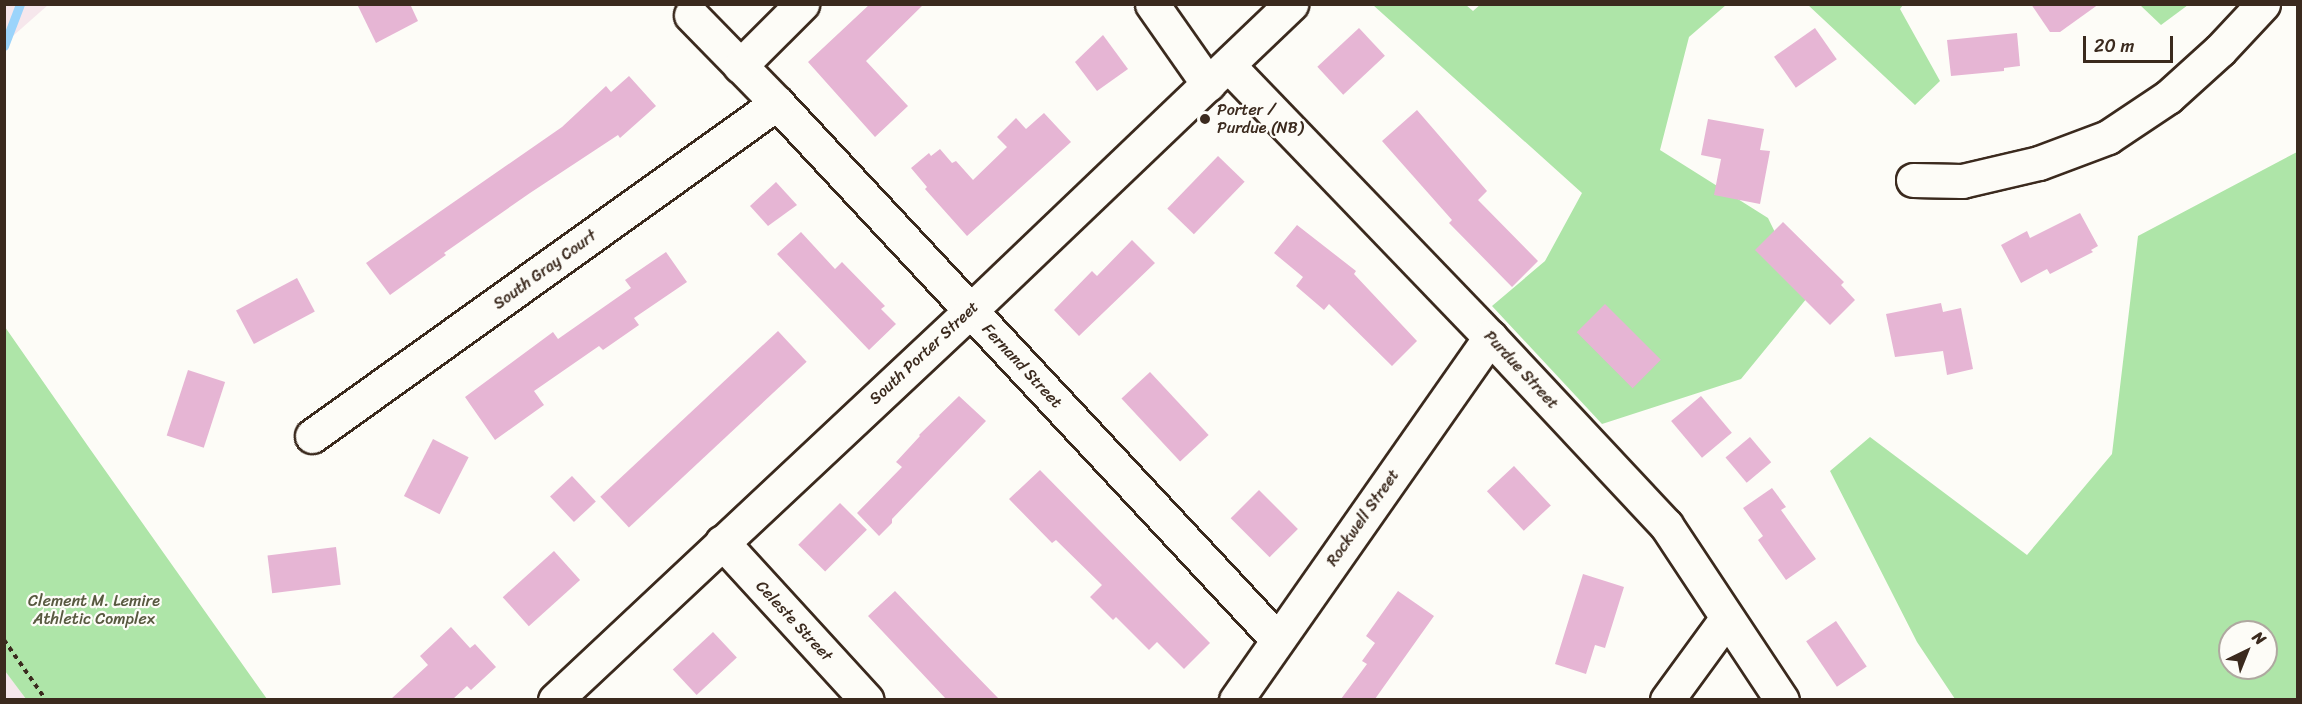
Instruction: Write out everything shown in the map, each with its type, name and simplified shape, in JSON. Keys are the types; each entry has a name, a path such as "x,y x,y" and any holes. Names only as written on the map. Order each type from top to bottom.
{"street":[{"path":"740,66 802,4"},
{"name":"Purdue Street","path":"1152,4 1218,74 1490,337 1666,525 1782,699"},
{"name":"South Porter Street","path":"555,699 970,310 1291,4"},
{"path":"1912,180 1962,181 2039,163 2108,137 2168,97 2220,50 2263,4"},
{"name":"Fernand Street","path":"691,15 777,103 1278,640"},
{"name":"South Gray Court","path":"312,436 777,103"},
{"name":"Rockwell Street","path":"1236,699 1490,337"},
{"name":"Celeste Street","path":"722,542 867,699"},
{"path":"1667,699 1726,618"}],"path":[{"path":"4,640 46,699"}],"shaded area":[{"path":"5,4 48,4 48,5 5,43"},
{"path":"5,671 26,699 5,699"}],"green space":[{"path":"1481,4 1726,5 1689,37 1660,150 1768,218 1807,298 1741,379 1602,424 1492,306 1545,261 1582,193 1373,5 1466,5 1473,11"},
{"path":"1808,5 1903,5 1900,9 1940,81 1915,105"},
{"path":"2140,5 2188,5 2161,25"},
{"path":"2297,152 2297,699 1955,699 1917,642 1830,471 1870,437 2027,555 2112,454 2138,236"},
{"name":"Clement M. Lemire Athletic Complex","path":"5,327 267,699 26,699 5,671"}],"building":[{"path":"357,4 410,4 418,21 376,43"},
{"path":"870,4 924,4 866,61 908,106 875,137 808,62"},
{"path":"2031,4 2099,4 2060,32 2050,32"},
{"path":"1359,28 1385,56 1343,95 1317,67"},
{"path":"1815,28 1837,59 1796,88 1774,57"},
{"path":"2017,33 2020,66 2004,68 2004,71 1951,76 1947,40"},
{"path":"1103,35 1128,69 1097,91 1075,62"},
{"path":"629,76 656,106 620,138 618,135 530,193 444,253 446,255 390,295 366,263 562,127 606,86 611,92"},
{"path":"1417,110 1487,191 1478,200 1538,261 1512,287 1449,223 1452,220 1382,141"},
{"path":"1044,113 1071,142 967,236 925,189 927,187 911,168 929,153 931,156 940,149 952,163 956,161 973,180 1007,147 997,137 1016,118 1026,129"},
{"path":"1708,119 1764,129 1760,150 1770,151 1760,204 1714,195 1721,159 1701,155"},
{"path":"1218,156 1245,182 1194,234 1167,209"},
{"path":"776,182 797,205 768,226 750,206"},
{"path":"2080,213 2098,246 2091,250 2093,252 2050,274 2047,269 2021,283 2001,245 2027,231 2030,238"},
{"path":"1783,222 1844,282 1841,285 1855,300 1830,325 1755,250"},
{"path":"1297,225 1356,271 1354,274 1417,341 1392,366 1329,304 1324,310 1296,286 1303,277 1274,253"},
{"path":"801,232 835,269 842,262 885,306 881,309 896,324 869,350 777,254"},
{"path":"1132,240 1155,263 1079,336 1054,310 1092,271 1097,276"},
{"path":"666,252 687,282 634,318 639,325 603,350 599,346 534,391 544,405 495,440 465,397 553,332 558,339 631,288 625,280"},
{"path":"297,278 315,312 254,344 236,310"},
{"path":"1941,303 1943,312 1961,308 1973,369 1947,375 1943,351 1895,357 1886,314"},
{"path":"1605,304 1661,360 1633,388 1577,332"},
{"path":"778,331 807,362 629,527 600,497"},
{"path":"188,370 225,382 204,448 167,436"},
{"path":"1150,372 1209,435 1180,461 1121,399"},
{"path":"959,396 986,421 892,519 892,523 879,536 857,513 902,467 896,462 919,435"},
{"path":"1701,396 1732,433 1702,458 1671,421"},
{"path":"1750,437 1771,462 1747,483 1725,458"},
{"path":"433,439 469,457 440,514 404,496"},
{"path":"1514,466 1551,505 1524,531 1487,491"},
{"path":"1040,470 1210,643 1184,669 1157,642 1149,650 1116,617 1113,620 1090,597 1102,585 1056,540 1052,543 1009,499"},
{"path":"572,476 596,502 574,522 550,496"},
{"path":"1772,488 1786,507 1781,510 1816,559 1786,580 1758,540 1763,536 1743,508"},
{"path":"1259,490 1298,529 1270,557 1231,518"},
{"path":"840,503 867,530 825,572 798,545"},
{"path":"336,547 341,585 272,593 268,555"},
{"path":"554,551 580,580 529,626 503,597"},
{"path":"1583,574 1624,587 1605,648 1595,645 1586,674 1555,664"},
{"path":"895,591 999,699 946,699 868,616"},
{"path":"1398,591 1434,616 1375,699 1341,699 1367,664 1362,661 1375,643 1366,636"},
{"path":"1836,621 1867,667 1837,687 1806,641"},
{"path":"451,627 470,648 475,644 496,667 471,690 467,686 453,699 391,699 428,665 420,656"},
{"path":"713,632 737,658 697,695 673,670"}],"waterway":[{"path":"4,46 20,4"}],"place":[{"name":"Porter / Purdue (NB)","path":"1205,119"}]}
